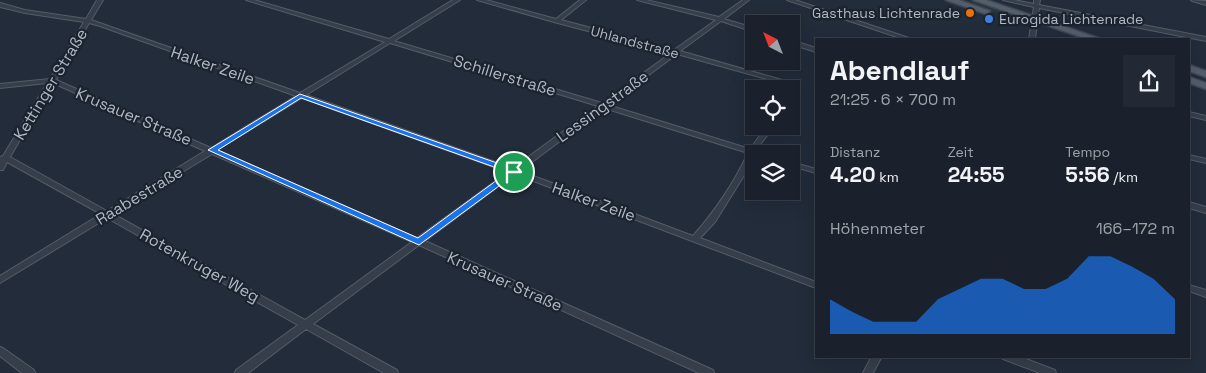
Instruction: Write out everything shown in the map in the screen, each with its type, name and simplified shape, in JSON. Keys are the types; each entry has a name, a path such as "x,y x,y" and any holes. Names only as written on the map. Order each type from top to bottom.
{"main road":[{"path":"950,0 1084,37"},
{"path":"976,0 1034,22 1068,38"},
{"path":"1190,68 1206,74"},
{"path":"1190,80 1206,86"}],"street":[{"name":"Kettinger Straße","path":"0,168 3,158 53,81 100,0"},
{"name":"Schillerstraße","path":"249,0 745,149"},
{"name":"Raabestraße","path":"0,280 457,0"},
{"name":"Uhlandstraße","path":"480,0 758,74 771,80"},
{"path":"556,21 583,0"},
{"path":"640,0 745,27"},
{"name":"Lessingstraße","path":"240,373 746,0"},
{"path":"790,0 906,38"},
{"path":"1006,0 1037,3 1206,39"},
{"path":"1194,0 1206,3"},
{"path":"1032,38 1037,3"},
{"name":"Halker Zeile","path":"0,5 6,8 88,20 514,172 815,285"},
{"path":"0,10 6,8"},
{"path":"800,45 815,50"},
{"path":"0,86 53,81"},
{"name":"Krusauer Straße","path":"53,81 419,242 708,373"},
{"path":"1190,114 1206,118"},
{"path":"1190,157 1206,161"},
{"name":"Rotenkruger Weg","path":"3,158 393,373"},
{"path":"800,167 815,172"},
{"path":"695,239 712,220 745,168"},
{"path":"1190,206 1206,210"},
{"path":"1190,288 1206,294"},
{"path":"0,351 30,373"},
{"path":"868,373 876,358"},
{"path":"1011,358 1051,373"}],"green space":[{"path":"954,0 980,3 1021,16 1020,20"}],"place":[{"name":"Gasthaus Lichtenrade","path":"970,13"},
{"name":"Eurogida Lichtenrade","path":"989,19"}],"route":[{"path":"300,96 514,172 419,242 212,150 300,96"}]}
